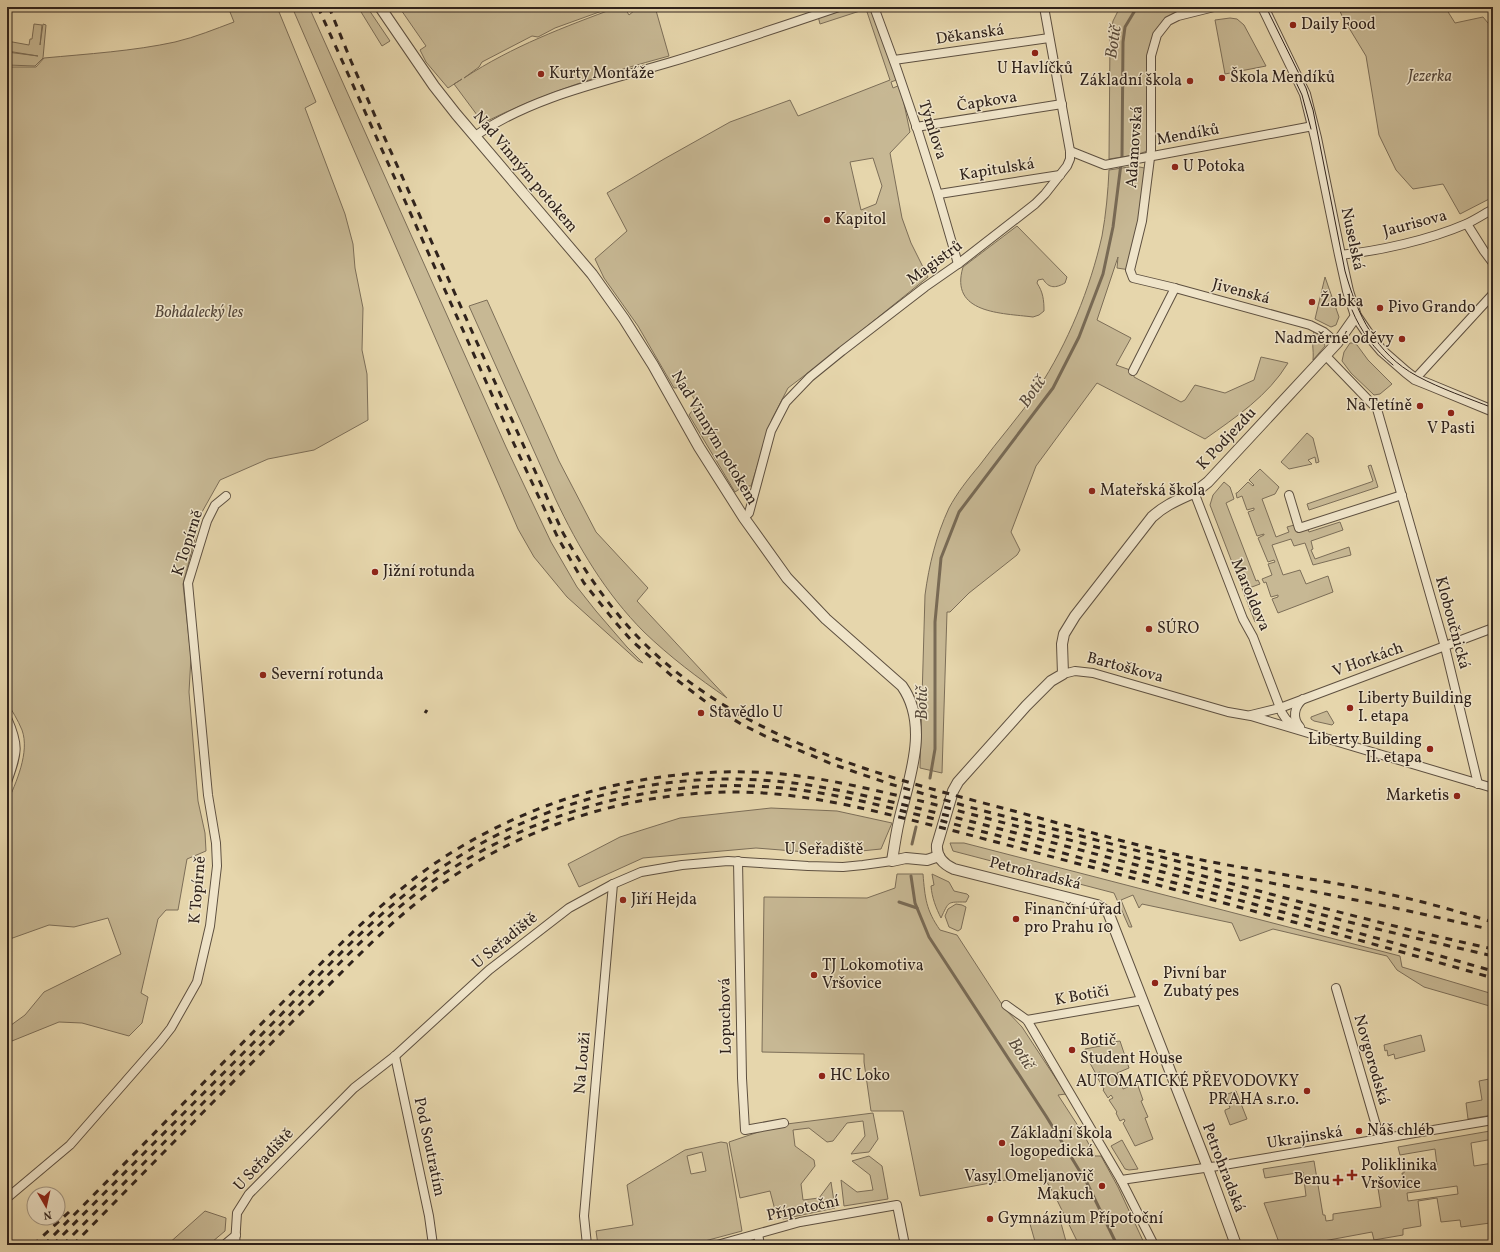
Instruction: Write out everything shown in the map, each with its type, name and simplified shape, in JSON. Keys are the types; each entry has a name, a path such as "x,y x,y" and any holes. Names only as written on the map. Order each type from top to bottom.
{"street":[{"name":"Nad Vinným potokem","path":"380,7 434,86 592,274 624,319 653,365 699,446 744,518 787,578 826,619 902,686 911,701 915,716 916,740 910,779 899,822 892,861"},
{"path":"475,136 501,120 532,105 585,87 709,51 839,7"},
{"name":"Týmlova","path":"874,7 894,60 938,194 958,264"},
{"name":"Magistrů","path":"744,518 749,513 771,431 786,402 810,377 842,351 1035,204 1045,194 1068,164 1070,152 1044,7"},
{"name":"Adamovská","path":"1133,278 1130,270 1142,221 1151,155 1151,56 1157,35 1168,21 1178,16 1214,7"},
{"name":"Nuselská","path":"1263,7 1305,94 1348,291 1356,316 1382,351 1415,379 1493,411"},
{"name":"Děkanská","path":"894,60 1049,38"},
{"name":"Čapkova","path":"916,127 1062,104"},
{"name":"Mendíků","path":"1070,152 1105,165 1134,160 1151,155 1313,126"},
{"name":"Kapitulská","path":"938,194 1060,175"},
{"name":"Jaurisova","path":"1340,255 1391,246 1429,237 1467,224 1493,209"},
{"path":"1467,224 1493,263"},
{"name":"Jivenská","path":"1133,278 1310,325 1324,332 1337,342"},
{"path":"1133,371 1175,288"},
{"path":"1415,379 1493,294"},
{"name":"K Podjezdu","path":"1063,674 1062,644 1064,634 1072,620 1152,517 1173,501 1194,492 1208,482 1337,342 1356,316"},
{"name":"Kloboučnická","path":"1325,355 1377,409 1445,646 1478,784"},
{"name":"Maroldova","path":"1194,492 1243,619 1253,637 1280,708"},
{"path":"1288,494 1299,528 1402,495"},
{"name":"K Topírně","path":"7,1198 70,1145 171,1028 198,982 210,926 217,866 216,843 208,795 188,583 207,521 215,505 226,496"},
{"name":"V Horkách","path":"1251,716 1280,708 1493,628"},
{"name":"Bartoškova","path":"938,856 937,849 940,834 953,791 958,782 1026,706 1051,681 1063,674 1075,671 1086,671 1228,712 1251,716 1493,788"},
{"path":"1306,698 1296,708 1295,716 1297,724 1307,732"},
{"name":"Bartoškova","path":"1280,708 1286,719 1291,724 1307,732"},
{"path":"7,718 15,735 16,755 7,782"},
{"path":"892,861 906,858 927,860 938,856"},
{"name":"Petrohradská","path":"938,856 944,863 954,869 1098,906 1104,909 1110,917 1208,1168 1236,1245"},
{"name":"U Seřadiště","path":"235,1245 237,1213 249,1194 354,1088 395,1056 489,970 569,908 613,884 641,872 682,865 728,861 843,867 863,866 892,861"},
{"name":"Lopuchová","path":"738,862 742,1078 745,1130 784,1123"},
{"name":"Na Louži","path":"588,1245 584,1216 613,884"},
{"name":"Novgorodská","path":"1336,988 1380,1140"},
{"name":"K Botiči","path":"1027,1020 1142,1000"},
{"path":"1006,1005 1027,1020 1121,1180 1154,1245"},
{"name":"Pod Soutratím","path":"395,1056 429,1216 432,1245"},
{"name":"Ukrajinská","path":"1121,1180 1208,1168 1493,1120"},
{"name":"Přípotoční","path":"717,1245 800,1222 897,1205 905,1245"},
{"path":"758,1234 760,1245"},
{"path":"224,1245 236,1235"}],"green space":[{"name":"Bohdalecký les","path":"228,7 277,7 316,102 305,108 345,214 353,244 355,268 363,308 362,350 367,374 368,420 314,450 268,459 220,480 202,512 183,584 191,657 189,692 198,801 205,833 206,851 187,859 178,910 166,910 158,919 141,993 148,997 142,1023 129,1036 82,1023 59,1022 7,1043 7,1028 25,1015 44,992 121,954 108,918 74,927 49,925 7,940 7,803 21,767 24,739 17,719 7,702 7,67 36,67 44,58 127,50 183,40 234,22"},
{"path":"292,7 309,7 506,447 551,542 577,587 627,647 643,663 638,661 567,597 534,557 518,529"},
{"path":"358,7 367,7 390,41 382,46"},
{"path":"399,7 613,7 555,28 538,37 532,36 482,62 479,67 464,78 501,56 539,38 618,7 624,7 629,15 635,10 631,7 655,7 669,56 574,85 505,112 483,123 454,84 448,88 426,62 420,50 426,46"},
{"path":"855,7 876,7 899,79 891,82 893,88 900,85 910,132 890,153 902,218 911,243 928,277 788,388 772,419 751,486 744,486 735,492 689,415 697,404 688,388 674,388 638,326 604,278 595,259 627,231 607,193 730,122 790,100 798,116 890,80 866,9 820,24 818,16","holes":["873,158 882,186 876,204 861,210 850,162"]},
{"path":"1120,7 1205,7 1168,21 1151,56 1151,150 1135,155 1109,159 1110,39 1113,21"},
{"name":"Jezerka","path":"1338,7 1445,7 1455,23 1483,17 1493,29 1493,197 1460,214 1443,184 1413,189 1396,170 1379,135 1366,56"},
{"path":"1230,18 1237,19 1244,25 1266,66 1225,74 1215,20"},
{"path":"34,24 42,25 40,45 43,24 46,25 43,58 35,66 7,65 7,52 38,56 7,51 7,41 29,45 30,39 32,39"},
{"path":"1135,166 1149,169 1130,270 1117,268 1118,257 1097,320 1131,338 1116,365 1133,371 1134,377 1181,402 1185,400 1195,385 1225,393 1254,380 1261,357 1288,363 1271,386 1261,396 1240,414 1205,439 1097,383 1036,466 1011,532 1020,550 1017,555 969,593 950,612 947,612 942,773 920,768 925,595 931,562 940,529 949,508 959,492 1031,399 1059,353 1077,315 1097,256 1105,220 1109,170"},
{"path":"1017,226 1067,277 1065,283 1056,287 1048,285 1043,279 1038,280 1037,283 1043,296 1044,311 1033,317 994,312 981,308 971,302 964,294 961,282 963,267"},
{"path":"1325,277 1339,317 1336,325 1331,327 1315,319"},
{"path":"487,300 559,461 596,532 648,588 637,601 727,698 684,667 644,632 617,602 583,552 555,498 469,306"},
{"path":"1314,331 1322,336 1325,346 1313,360 1313,339"},
{"path":"1350,343 1357,345 1368,360 1392,384 1380,394 1374,395 1351,373 1342,361 1344,352"},
{"path":"1307,433 1313,438 1319,462 1316,463 1315,457 1308,460 1312,464 1289,469 1281,462"},
{"path":"1371,465 1378,487 1309,510 1307,504 1373,481 1368,466"},
{"path":"1260,469 1279,487 1275,494 1262,499 1276,537 1289,532 1287,527 1305,522 1309,532 1340,522 1343,530 1311,541 1313,549 1311,550 1315,559 1349,547 1351,555 1313,565 1305,543 1294,546 1291,539 1272,545 1283,575 1300,570 1306,584 1328,576 1333,592 1278,613 1272,599 1278,597 1278,595 1271,597 1266,582 1264,583 1262,579 1272,575 1268,564 1275,562 1274,560 1268,562 1258,538 1264,534 1257,536 1248,512 1254,510 1254,508 1247,510 1242,496 1237,498 1236,493 1248,482 1253,486 1254,485 1249,480"},
{"path":"1224,482 1230,487 1234,499 1226,503 1256,581 1258,580 1260,584 1249,588 1261,619 1255,622 1210,505 1213,495"},
{"path":"1327,711 1334,723 1332,725 1311,719 1311,717"},
{"path":"771,808 837,811 892,823 881,849 831,854 756,848 643,858 579,887 568,864 620,837 680,818"},
{"path":"950,843 964,843 1400,956 1402,967 1493,994 1493,1007 1424,987 1397,970 1387,956 1273,929 1240,941 1232,923 1142,904 1139,908 1133,895 1121,900 1132,927 1129,927 1114,893 953,851"},
{"path":"897,874 923,874 927,904 935,923 940,930 957,935 1005,1009 1022,1027 1066,1094 1058,1095 1084,1135 1095,1156 1101,1156 1118,1187 1145,1245 1079,1245 1055,1196 1041,1172 1039,1174 920,1196 903,1111 871,1111 864,1054 762,1052 764,897 867,898 895,888"},
{"path":"932,874 949,882 954,891 967,894 969,896 966,902 955,902 947,905 941,918 932,895 931,886 934,885"},
{"path":"956,904 966,907 961,929 958,931 949,927 945,916 948,909"},
{"path":"1421,1035 1425,1051 1395,1059 1394,1054 1388,1056 1387,1050 1385,1051 1384,1045"},
{"path":"1120,1041 1129,1068 1117,1073 1123,1089 1137,1083 1143,1100 1141,1101 1148,1117 1145,1118 1153,1139 1135,1146 1123,1123 1125,1121 1124,1119 1120,1121 1116,1113 1117,1112 1109,1100 1113,1098 1111,1095 1108,1098 1103,1090 1104,1089 1097,1077 1101,1075 1100,1072 1096,1074 1086,1056 1085,1049"},
{"path":"1489,1076 1493,1076 1493,1115 1468,1119 1466,1103 1482,1100 1479,1081 1489,1079"},
{"path":"1236,1091 1247,1119 1230,1125 1225,1110 1230,1108 1225,1095"},
{"path":"873,1113 878,1139 869,1152 851,1154 865,1136 863,1121 847,1123 833,1141 827,1142 809,1128 793,1130 795,1146 814,1160 815,1166 801,1184 803,1200 819,1198 831,1182 835,1208 783,1219 775,1210 770,1191 740,1198 729,1142 779,1125"},
{"path":"1490,1131 1493,1134 1493,1139 1471,1143 1474,1166 1493,1163 1493,1216 1489,1217 1490,1223 1461,1227 1460,1220 1441,1222 1437,1198 1418,1201 1421,1226 1403,1229 1403,1235 1374,1240 1372,1232 1302,1245 1280,1245 1264,1203 1306,1196 1303,1172 1265,1178 1263,1169 1314,1161 1323,1215 1325,1215 1326,1221 1333,1220 1333,1214 1381,1207 1378,1188 1404,1184 1402,1173 1404,1173 1404,1171 1418,1169 1419,1171 1422,1171 1421,1168 1437,1165 1435,1149 1400,1155 1398,1147","holes":["1457,1186 1458,1194 1408,1201 1407,1193"]},
{"path":"1122,1140 1138,1169 1125,1169 1111,1146"},
{"path":"721,1142 727,1143 742,1231 690,1245 598,1245 596,1231 633,1225 627,1185 685,1150","holes":["702,1152 706,1171 691,1174 687,1156"]},
{"path":"869,1156 882,1166 888,1199 844,1206 841,1180 857,1192 873,1190 870,1175 852,1161"},
{"path":"205,1211 226,1218 225,1231 212,1242 195,1245 167,1245"},
{"path":"1059,1216 1067,1245 1036,1245 1030,1224"}],"waterway":[{"name":"Botič","path":"930,778 935,749 935,622 941,558 959,512 1053,388 1079,337 1103,274 1113,227 1122,156 1123,42 1125,27 1137,7"},
{"name":"Botič","path":"912,844 916,827"},
{"name":"Botič","path":"911,876 915,903 929,937 1046,1116 1087,1183 1117,1245"},
{"path":"899,902 917,908"}],"tram line":[{"path":"1266,7 1306,88 1313,110 1345,271 1362,317 1379,344 1403,367 1426,381 1493,408"},
{"path":"1294,78 1302,95 1311,129"},
{"path":"1352,310 1369,340 1393,365"}],"railway":[{"path":"318,7 514,444 558,538 584,583 616,623 632,641 673,677 706,702 741,724 765,736 832,764 890,784 969,807 1227,874 1400,909 1493,930"},
{"path":"329,7 382,132 563,533 579,560 615,611 636,635 675,671 718,701 764,727 812,749 912,783 1155,849 1226,865 1368,890 1430,904 1493,922"},
{"path":"44,1245 329,956 390,898 434,864 511,820 552,804 595,790 638,781 682,774 726,772 771,773 848,784 925,802 1339,912 1493,949"},
{"path":"53,1245 350,944 417,885 477,846 514,827 553,811 593,798 634,788 676,782 718,779 781,782 841,791 901,804 1012,832 1349,922 1493,956"},
{"path":"63,1245 335,968 375,928 397,909 442,875 483,850 526,829 571,812 617,799 663,791 711,786 759,786 807,791 835,796 919,815 1027,843 1493,971"},
{"path":"73,1245 353,960 428,893 482,859 516,841 551,826 625,804 663,797 701,793 740,792 788,795 836,803 907,819 1095,868 1493,978"},
{"path":"33,1245 69,1212"}],"place":[{"name":"Daily Food","path":"1293,25"},
{"name":"U Havlíčků","path":"1035,53"},
{"name":"Kurty Montáže","path":"541,74"},
{"name":"Škola Mendíků","path":"1222,78"},
{"name":"Základní škola","path":"1190,81"},
{"name":"U Potoka","path":"1175,167"},
{"name":"Kapitol","path":"827,220"},
{"name":"Žabka","path":"1312,302"},
{"name":"Pivo Grando","path":"1380,308"},
{"name":"Nadměrné oděvy","path":"1402,339"},
{"name":"Na Tetíně","path":"1420,406"},
{"name":"V Pasti","path":"1451,413"},
{"name":"Mateřská škola","path":"1092,491"},
{"name":"Jižní rotunda","path":"375,572"},
{"name":"SÚRO","path":"1149,629"},
{"name":"Severní rotunda","path":"263,675"},
{"name":"Liberty Building I. etapa","path":"1350,708"},
{"name":"Stavědlo U","path":"701,713"},
{"name":"Liberty Building II. etapa","path":"1430,749"},
{"name":"Marketis","path":"1457,796"},
{"name":"Jiří Hejda","path":"623,900"},
{"name":"Finanční úřad pro Prahu 10","path":"1016,919"},
{"name":"TJ Lokomotiva Vršovice","path":"814,975"},
{"name":"Pivní bar Zubatý pes","path":"1155,983"},
{"name":"Botič Student House","path":"1072,1050"},
{"name":"HC Loko","path":"822,1076"},
{"name":"AUTOMATICKÉ PŘEVODOVKY PRAHA s.r.o.","path":"1307,1091"},
{"name":"Náš chléb","path":"1359,1131"},
{"name":"Základní škola logopedická","path":"1002,1143"},
{"name":"Poliklinika Vršovice","path":"1352,1175"},
{"name":"Benu","path":"1338,1180"},
{"name":"Vasyl Omeljanovič Makuch","path":"1102,1186"},
{"name":"Gymnázium Přípotoční","path":"990,1219"}]}
